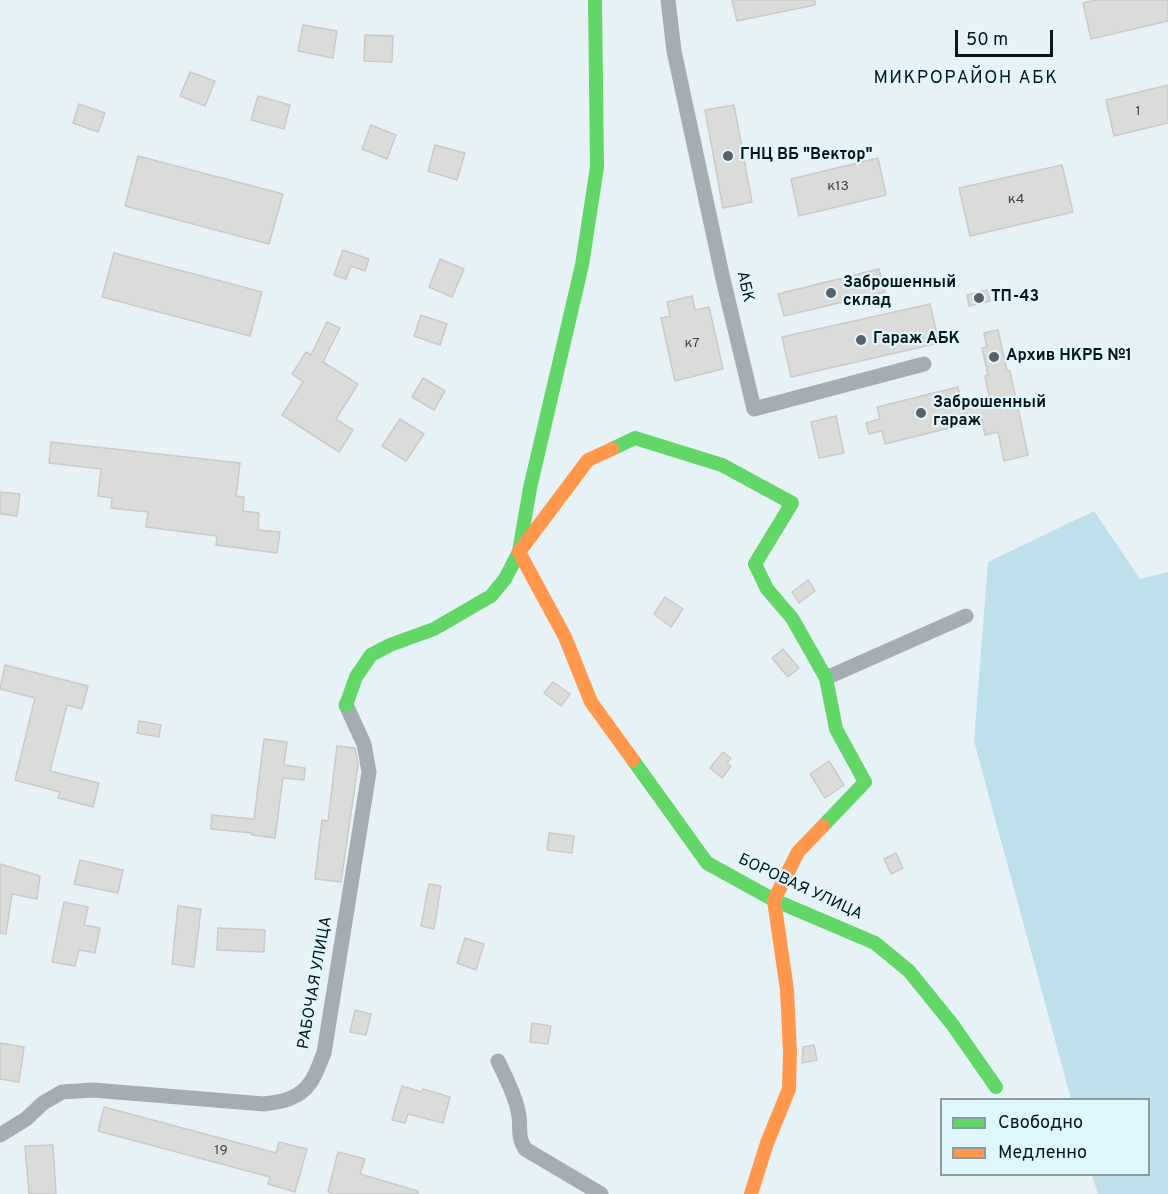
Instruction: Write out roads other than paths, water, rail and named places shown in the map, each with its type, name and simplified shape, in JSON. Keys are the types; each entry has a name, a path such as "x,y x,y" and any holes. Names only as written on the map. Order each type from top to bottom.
{"street":[{"path":"519,552 530,488 582,265 597,167 596,0"},
{"name":"АБК","path":"668,0 674,51 723,279 754,409 924,364"},
{"path":"346,705 356,677 371,655 390,645 434,629 491,596 505,579 519,552 588,460 635,438 722,465 792,503 755,564 767,589 792,618 826,678 836,729 865,782 798,852 774,900 787,990 789,1089 751,1194"},
{"name":"БОРОВАЯ УЛИЦА","path":"519,552 565,637 591,702 707,863 774,900 875,943 909,971 952,1024 996,1087"},
{"path":"826,678 966,616"},
{"name":"РАБОЧАЯ УЛИЦА","path":"0,1135 62,1092 93,1090 264,1104 290,1099 310,1083 324,1053 369,772 364,744 346,705"},
{"path":"498,1061 519,1115 519,1138 525,1149 601,1194"}],"place":[{"name":"ГНЦ ВБ \"Вектор\"","path":"728,156"},
{"name":"Заброшенный склад","path":"831,293"},
{"name":"ТП-43","path":"979,298"},
{"name":"Гараж АБК","path":"861,340"},
{"name":"Архив НКРБ №1","path":"994,357"},
{"name":"Заброшенный гараж","path":"921,413"}],"district":[{"name":"МИКРОРАЙОН АБК","path":"966,79"}]}
